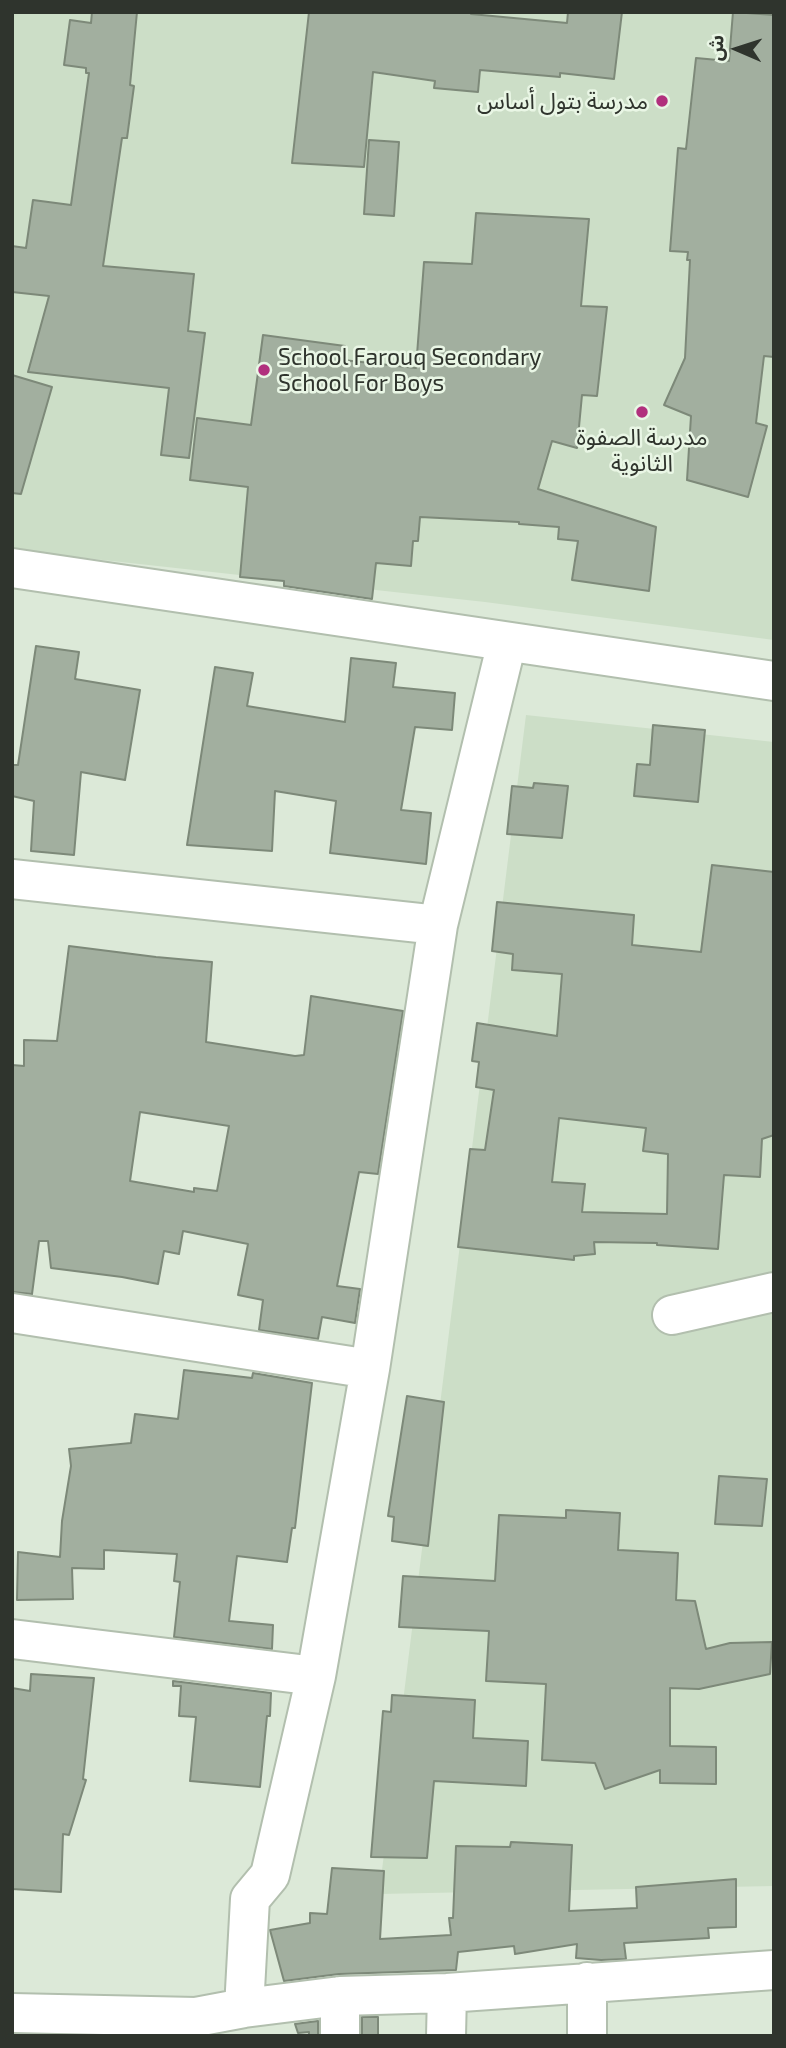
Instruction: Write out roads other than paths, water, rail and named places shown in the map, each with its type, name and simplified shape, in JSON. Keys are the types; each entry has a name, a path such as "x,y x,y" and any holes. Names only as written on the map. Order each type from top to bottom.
{"street":[{"path":"12,568 774,681"},
{"path":"244,2008 250,1899 270,1875 316,1676 370,1369 438,925 508,642"},
{"path":"12,879 438,925"},
{"path":"672,1315 774,1292"},
{"path":"12,1313 370,1369"},
{"path":"12,1639 316,1676"},
{"path":"28,2020 196,2026 244,2008 340,1996 447,1993 774,1970"},
{"path":"587,1982 587,2036"},
{"path":"446,2036 447,1993"},
{"path":"340,1996 340,2036"}],"place":[{"name":"مدرسة بتول أساس","path":"662,101"},
{"name":"School Farouq Secondary School For Boys","path":"264,370"},
{"name":"مدرسة الصفوة الثانوية","path":"642,412"}]}
